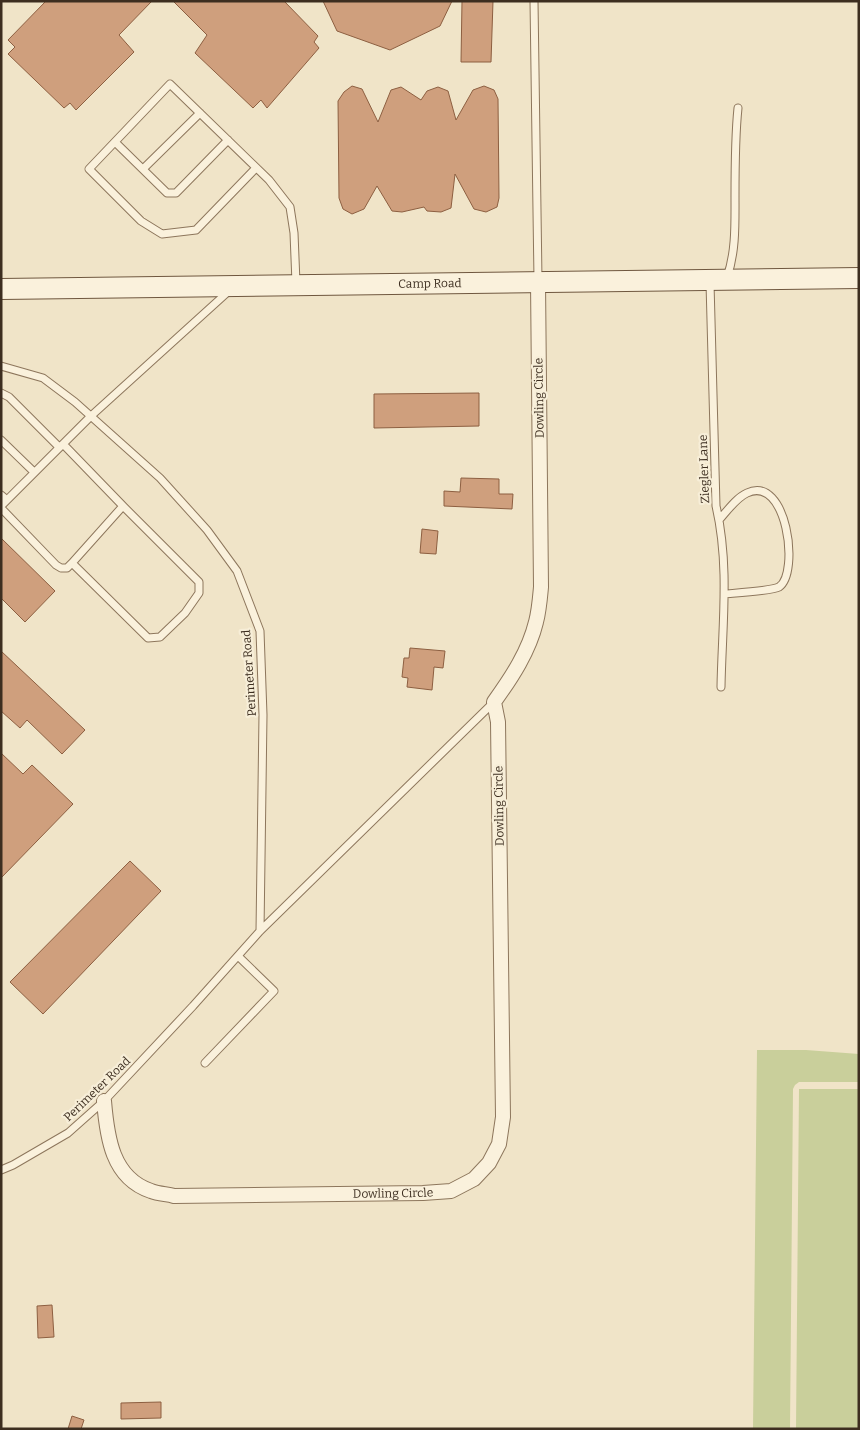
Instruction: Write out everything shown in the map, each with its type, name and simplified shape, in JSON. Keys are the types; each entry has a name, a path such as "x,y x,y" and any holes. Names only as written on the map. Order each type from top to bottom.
{"street":[{"name":"Camp Road","path":"1,289 859,278"},
{"name":"Dowling Circle","path":"104,1101 107,1133 111,1150 120,1169 134,1182 150,1191 174,1196 451,1191 474,1179 488,1163 499,1144 503,1117 498,722 494,702 511,678 527,649 537,622 541,587 538,282"}],"lane":[{"name":"Dowling Circle","path":"534,1 538,282"},
{"path":"256,168 196,230 162,234 141,221 89,168 170,84 228,140 256,168 268,180 290,207 294,233 296,286"},
{"name":"Ziegler Lane","path":"721,687 725,594 719,520 716,506 718,280 731,267 738,108"},
{"path":"143,169 200,113"},
{"path":"114,142 167,193 176,193 228,140"},
{"path":"124,506 67,568 61,568 56,565 3,502 91,416 234,286"},
{"name":"Perimeter Road","path":"1,366 43,378 76,402 160,478 207,530 237,571 260,631 263,715 260,931"},
{"path":"1,394 10,397 124,506 199,582 199,593 185,613 160,637 148,638 72,563"},
{"path":"1,440 34,472"},
{"path":"719,520 747,493 759,491 771,495 780,509 785,523 789,556 788,573 785,580 778,587 725,594"},
{"name":"Perimeter Road","path":"1,1170 14,1165 68,1133 104,1101 260,931 494,702"},
{"path":"206,1062 274,991 238,956"}],"green space":[{"path":"757,1050 806,1050 859,1054 859,1082 799,1082 793,1089 790,1429 753,1429"},
{"path":"799,1089 859,1089 859,1429 796,1429"}],"building":[{"path":"46,1 152,1 119,35 134,52 76,110 70,103 64,108 8,54 15,47 8,40"},
{"path":"173,1 284,1 318,36 314,42 319,48 267,108 261,100 253,108 195,53 207,35"},
{"path":"323,1 452,1 440,26 390,50 337,31"},
{"path":"462,1 493,1 491,62 461,62"},
{"path":"352,86 362,89 378,122 391,90 401,87 421,100 427,91 438,87 448,91 456,120 473,90 484,86 494,90 498,99 499,198 497,207 486,212 474,209 455,174 451,208 441,212 427,211 424,207 402,212 392,211 377,186 364,209 352,214 343,209 339,198 338,101 344,92"},
{"path":"479,393 479,426 374,428 374,394"},
{"path":"461,478 499,479 499,494 513,494 512,509 444,506 444,491 460,492"},
{"path":"422,529 438,531 436,554 420,553"},
{"path":"1,538 55,591 25,622 1,598"},
{"path":"410,648 445,651 443,668 434,667 432,690 407,687 408,678 402,677 404,658 409,658"},
{"path":"1,651 85,730 62,754 27,720 20,728 1,711"},
{"path":"1,753 23,774 32,765 73,804 1,878"},
{"path":"130,861 161,891 43,1014 10,982"},
{"path":"52,1305 54,1337 38,1338 37,1306"},
{"path":"161,1402 161,1418 121,1419 121,1403"},
{"path":"72,1416 84,1420 81,1429 68,1429"}]}
